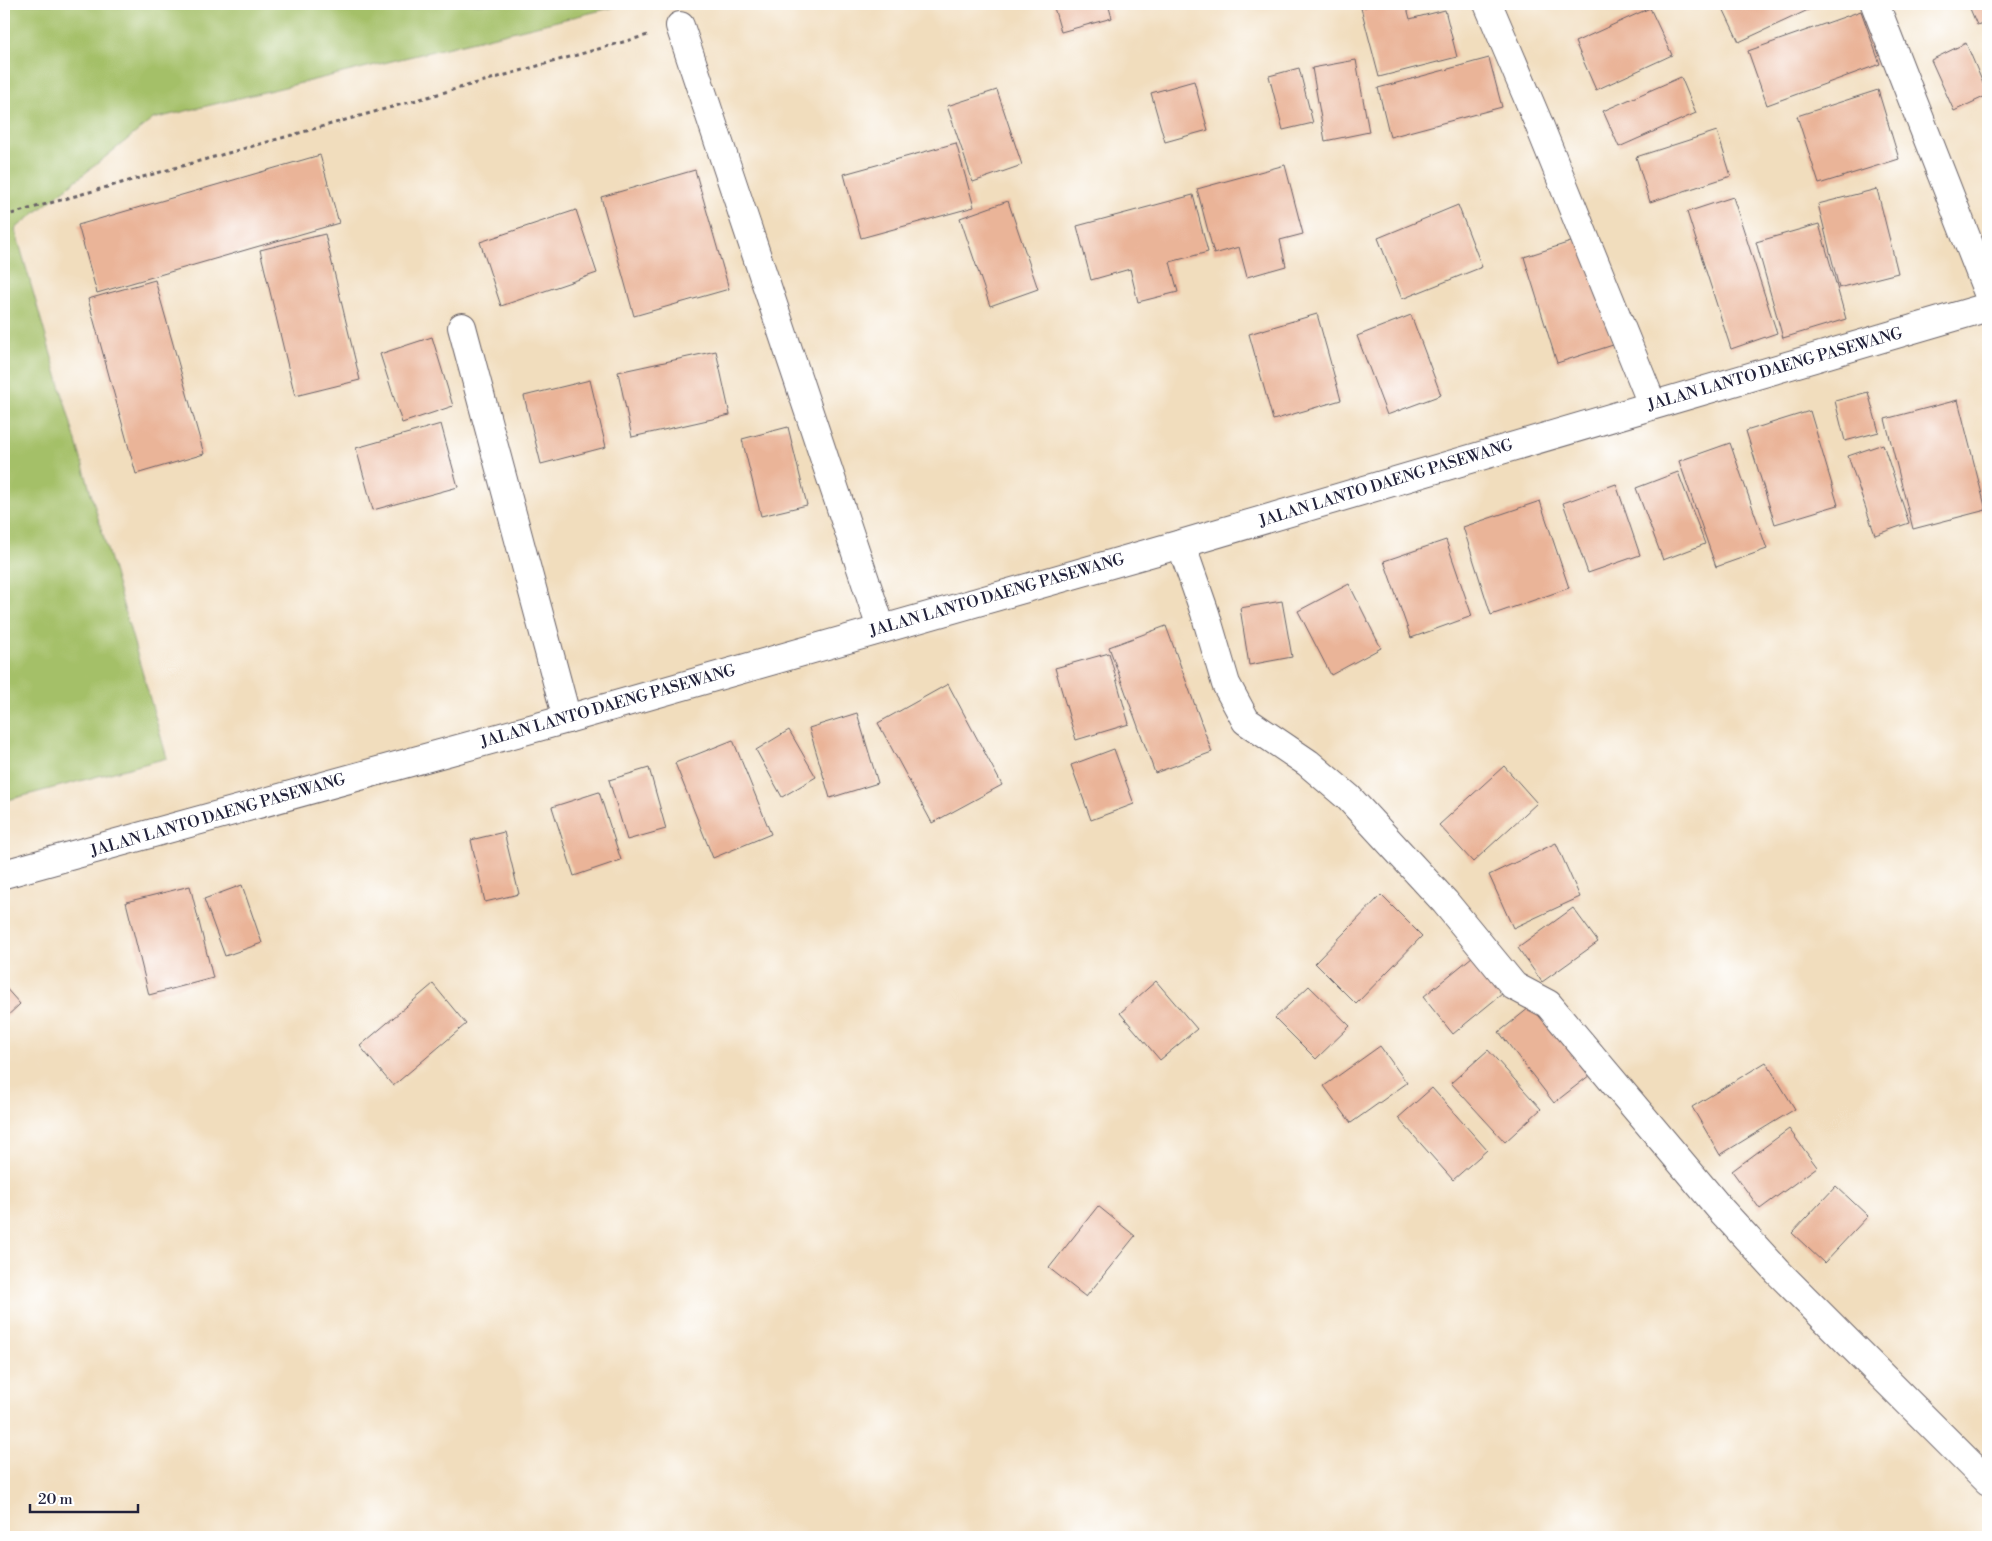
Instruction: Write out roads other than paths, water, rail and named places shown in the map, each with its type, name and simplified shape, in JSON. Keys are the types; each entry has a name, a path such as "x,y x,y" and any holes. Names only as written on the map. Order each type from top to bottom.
{"main road":[{"path":"1488,4 1542,131 1652,404"},
{"path":"1875,4 1988,293"},
{"path":"680,26 881,628"},
{"name":"JALAN LANTO DAENG PASEWANG","path":"4,874 567,719 1181,544 1652,404 1988,307"},
{"path":"462,327 567,719"},
{"path":"1181,544 1205,613 1226,684 1246,721 1308,763 1349,798 1445,902 1514,986 1548,1004 1709,1196 1778,1272 1988,1482"}]}
